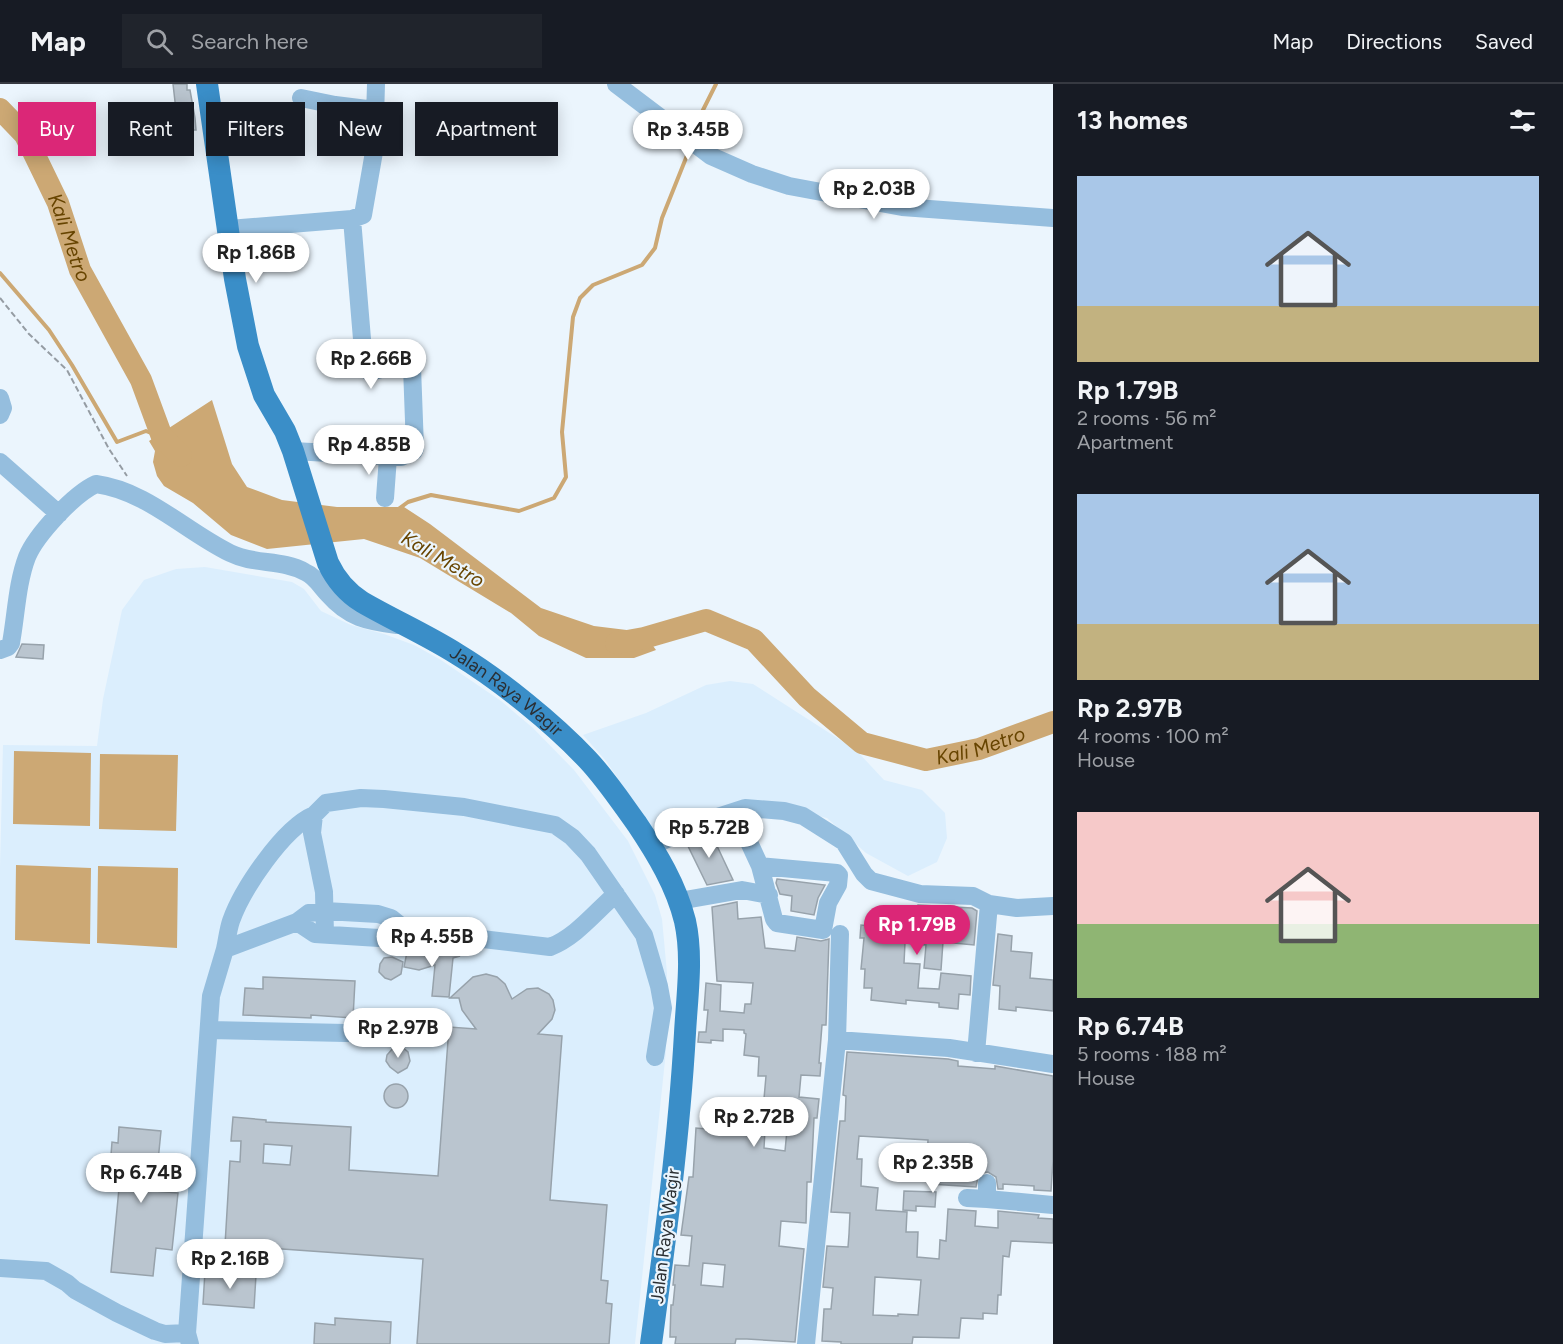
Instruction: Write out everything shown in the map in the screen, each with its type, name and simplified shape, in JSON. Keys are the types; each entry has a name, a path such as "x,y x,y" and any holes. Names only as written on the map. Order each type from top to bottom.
{"main road":[{"name":"Jalan Raya Wagir","path":"207,84 240,312 255,372 264,395 285,431 293,451 335,579 349,594 458,654 516,695 586,758 652,846 679,901 689,952 683,1055 671,1192 651,1344"}],"street":[{"path":"375,102 376,84"},
{"path":"616,84 711,156 752,174 789,186 902,207 1053,218"},
{"path":"301,98 324,102"},
{"path":"229,229 359,217 364,212 373,156"},
{"path":"293,451 388,457 408,455 415,448 413,371 409,363 370,372 366,369 352,219"},
{"path":"0,398 3,408 0,415"},
{"path":"386,498 388,457"},
{"path":"0,462 59,514"},
{"path":"0,650 11,643 27,556 59,514 79,493 96,484 126,491 231,554 262,563 298,568 309,573 334,602 364,620 405,626"},
{"path":"0,1268 46,1271 117,1314 155,1331 186,1340 211,996 231,922 245,890 290,830 304,819 314,815 326,802 361,798 464,807 555,825 572,837 588,855 644,935 660,986 663,1008 655,1057"},
{"path":"652,846 705,821 745,808 784,811 803,816 844,842 871,881 920,894 973,896 989,904 1017,908 1053,906"},
{"path":"314,815 312,833 325,911 325,935"},
{"path":"679,901 742,890 764,880 741,825"},
{"path":"297,922 315,934 325,935 380,938 406,930 550,947 564,942 616,894"},
{"path":"976,1053 989,904"},
{"path":"225,949 297,922 309,913 325,911 378,914 390,918 406,930"},
{"path":"806,1344 837,1040 840,934"},
{"path":"210,1030 391,1034"},
{"path":"837,1040 949,1048 1053,1064"},
{"path":"967,1198 987,1191 1053,1205"}],"path":[{"path":"0,298 29,334 67,370 117,464 132,481"}],"shaded area":[{"path":"205,567 292,582 304,589 321,611 351,625 414,645 441,660 501,701 533,728 574,770 628,841 655,895 662,919 667,973 666,1051 635,1344 0,1344 0,867 3,745 97,746 103,699 122,610 144,580 176,569"},
{"path":"730,681 753,684 856,750 884,780 922,790 945,813 947,838 937,862 908,876 866,853 827,818 779,807 659,839 606,761 583,735 646,713 706,685"}],"water":[{"path":"212,400 232,464 247,487 282,500 337,507 404,507 541,608 594,626 643,632 656,650 634,658 586,658 539,636 511,613 420,558 364,539 267,549 231,535 193,503 164,486 157,476 153,462 155,451 149,441"},
{"path":"14,751 91,753 90,826 13,824"},
{"path":"100,754 178,755 176,831 99,829"},
{"path":"16,865 91,868 90,944 15,940"},
{"path":"98,866 178,868 177,948 97,943"}],"building":[{"path":"173,84 187,84 192,102 175,102"},
{"path":"22,644 44,645 43,659 16,657"},
{"path":"710,831 733,880 707,885 686,842"},
{"path":"777,879 825,885 818,898 814,915 791,911 792,896 780,894"},
{"path":"737,902 738,919 761,917 765,948 795,951 797,937 821,941 829,939 826,1025 822,1025 820,1076 801,1075 799,1097 819,1099 817,1118 814,1118 811,1182 807,1182 806,1223 781,1221 779,1246 804,1249 795,1342 736,1339 735,1344 675,1344 676,1337 670,1337 675,1265 689,1266 692,1236 681,1235 689,1177 693,1177 696,1128 754,1133 754,1129 765,1130 764,1148 785,1151 787,1130 769,1129 771,1110 763,1110 766,1076 758,1076 759,1057 744,1055 746,1034 744,1030 723,1029 723,1041 698,1042 699,1032 706,1032 708,1010 704,1010 706,983 721,985 720,1011 744,1013 745,1004 751,1004 753,983 717,981 712,907","holes":["703,1263 725,1265 723,1287 701,1285"]},
{"path":"918,905 972,908 977,911 974,945 943,942 941,970 924,968 926,945 905,943 904,963 920,964 918,988 939,989 941,973 971,976 970,995 959,994 958,1009 939,1007 939,1003 906,1000 906,1004 871,1000 872,988 864,988 865,969 861,969 864,938 860,938 861,925 891,928 892,918 917,920"},
{"path":"998,934 1012,936 1011,951 1032,953 1030,978 1053,980 1053,1011 1016,1007 1016,1011 999,1009 1000,986 993,985"},
{"path":"420,945 427,948 429,953 460,956 453,958 449,997 432,996 435,965 419,970 404,967 407,952 412,946"},
{"path":"392,957 403,962 401,974 391,980 379,972 384,958"},
{"path":"486,974 497,977 505,984 512,999 527,989 538,988 549,994 553,1000 555,1010 552,1019 538,1034 562,1036 550,1200 607,1205 601,1280 608,1281 606,1303 612,1304 609,1344 417,1344 423,1259 225,1245 230,1161 240,1162 241,1141 231,1141 233,1117 266,1120 266,1122 351,1127 349,1170 438,1176 449,1027 476,1029 462,1010 459,998 450,998 473,977","holes":["264,1144 292,1146 290,1165 263,1163"]},
{"path":"263,977 355,981 353,1018 311,1015 311,1018 243,1015 245,988 263,989"},
{"path":"394,1047 402,1047 408,1052 410,1061 407,1068 398,1073 386,1061 387,1055"},
{"path":"847,1052 948,1059 958,1061 958,1066 995,1069 995,1066 1053,1076 1051,1191 1034,1190 1034,1186 1003,1184 1003,1189 998,1189 996,1177 988,1172 978,1177 976,1187 930,1184 931,1163 927,1163 928,1140 859,1136 857,1159 862,1159 861,1186 878,1188 876,1210 907,1212 906,1232 918,1232 917,1257 939,1259 940,1240 946,1241 948,1209 976,1211 975,1226 998,1228 998,1211 1039,1215 1038,1218 1053,1219 1053,1243 1011,1241 1009,1257 1003,1256 1001,1295 998,1295 997,1314 983,1313 983,1319 961,1318 959,1338 913,1337 912,1344 841,1344 841,1342 822,1341 824,1309 831,1309 833,1288 823,1287 827,1246 848,1247 850,1213 831,1212 840,1121 845,1121 846,1096 843,1095","holes":["875,1277 921,1280 918,1315 873,1315"]},
{"path":"396,1084 405,1087 408,1096 405,1105 396,1108 387,1105 384,1096 387,1087"},
{"path":"119,1127 161,1131 155,1191 178,1193 172,1250 156,1248 153,1276 111,1272 122,1157 111,1155 112,1142 118,1143"},
{"path":"904,1191 936,1192 935,1207 916,1206 916,1211 903,1210"},
{"path":"205,1271 256,1275 254,1308 203,1304"},
{"path":"335,1318 391,1322 390,1344 314,1344 315,1323 335,1325"}],"waterway":[{"path":"694,135 701,114 716,84"},
{"name":"Kali Metro","path":"0,109 25,135 58,203 80,270 141,380 162,437 181,456"},
{"path":"397,510 408,502 431,495 519,511 554,498 566,477 562,432 573,317 580,298 593,285 642,265 655,248 662,218 690,148"},
{"path":"0,273 49,330 117,442 146,431 161,437"},
{"name":"Kali Metro","path":"616,643 644,638 706,620 754,640 807,697 862,743 926,760 979,749 1053,722"}]}
